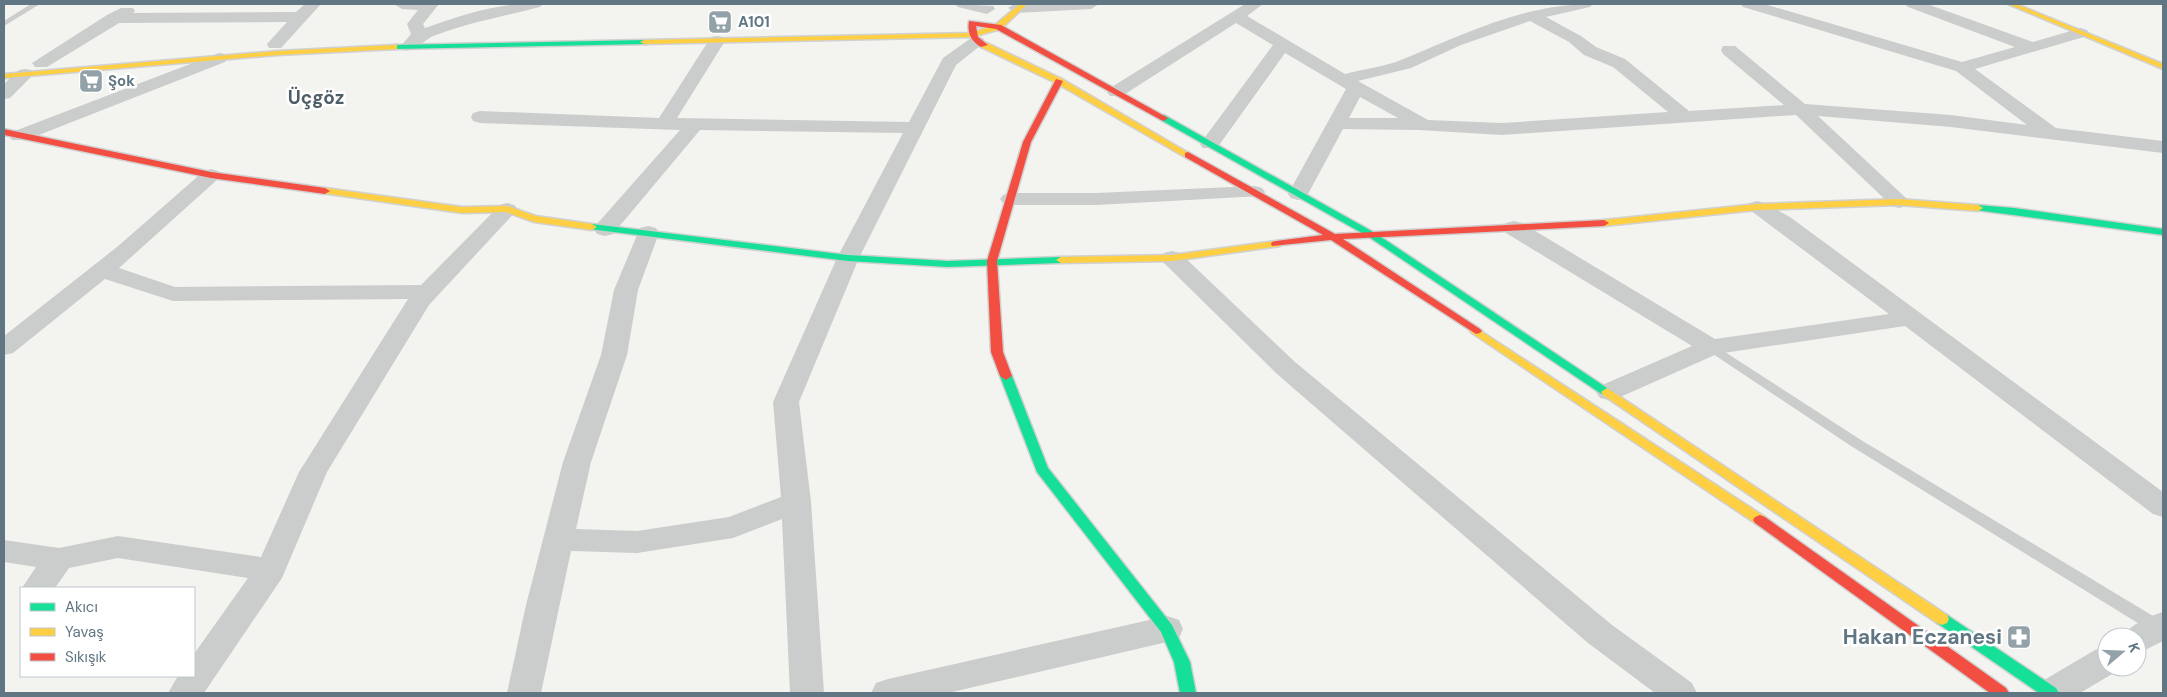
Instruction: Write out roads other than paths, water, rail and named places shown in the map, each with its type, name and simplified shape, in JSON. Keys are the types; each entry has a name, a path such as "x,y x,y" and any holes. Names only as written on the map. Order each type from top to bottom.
{"main road":[{"path":"2011,4 2163,68"},
{"path":"4,76 414,41 936,38 974,34 998,27 1020,6"},
{"path":"974,34 991,7"},
{"path":"998,27 1372,235 1608,392 2051,693"},
{"path":"4,67 275,44 974,34 1333,237 1732,499 2001,693"},
{"path":"1059,81 1027,142 992,261 997,352 1042,469 1167,629 1182,662 1188,693"},
{"path":"11,134 211,175 462,210 507,209 534,219 605,229 848,258 948,264 992,261 1172,258 1333,237 1584,225 1757,207 1899,202 2014,211 2163,232"}],"street":[{"path":"41,63 113,18 140,4"},
{"path":"275,44 313,4"},
{"path":"402,4 430,5"},
{"path":"414,41 462,20 535,4"},
{"path":"963,4 991,7"},
{"path":"1020,6 1091,4"},
{"path":"1116,92 1255,4"},
{"path":"1349,84 1405,64 1454,41 1531,15 1585,4"},
{"path":"1748,4 1962,67 2051,133"},
{"path":"1913,4 2029,46"},
{"path":"414,41 416,24 430,5"},
{"path":"1531,15 1575,39 1590,52 1619,63 1685,117"},
{"path":"1236,16 1349,84 1424,125"},
{"path":"113,18 300,17"},
{"path":"1962,67 2029,46 2081,33"},
{"path":"807,693 796,502 786,402 848,258 949,62 974,34"},
{"path":"664,124 717,40"},
{"path":"1210,144 1283,44"},
{"path":"1730,50 1800,110 1899,202"},
{"path":"11,134 219,58"},
{"path":"4,94 26,74"},
{"path":"1298,194 1336,123 1349,84"},
{"path":"1336,123 1502,129 1800,110 1952,121 2163,147"},
{"path":"480,116 664,124 915,128"},
{"path":"605,229 694,124"},
{"path":"4,348 102,270 211,175"},
{"path":"1010,199 1106,199 1255,192"},
{"path":"1757,207 1782,222 1908,318 2163,506"},
{"path":"185,693 271,570 313,472 420,301 507,209"},
{"path":"1514,228 1711,347"},
{"path":"524,693 577,462 614,355 626,290 648,233"},
{"path":"1172,258 1286,368 1600,634 1680,693"},
{"path":"102,270 173,294 428,292"},
{"path":"1608,392 1711,347 1908,318"},
{"path":"558,539 637,542 733,527 796,502"},
{"path":"4,551 58,559 118,547 271,570"},
{"path":"39,587 58,559"},
{"path":"888,693 1167,629"},
{"path":"2051,693 2097,666"}],"lane":[{"path":"4,24 36,4"},
{"path":"1711,347 1856,443 2153,631"}],"place":[{"name":"A101","path":"720,22"},
{"name":"Şok","path":"91,81"},
{"name":"Hakan Eczanesi","path":"2019,637"}],"district":[{"name":"Üçgöz","path":"316,97"}]}
